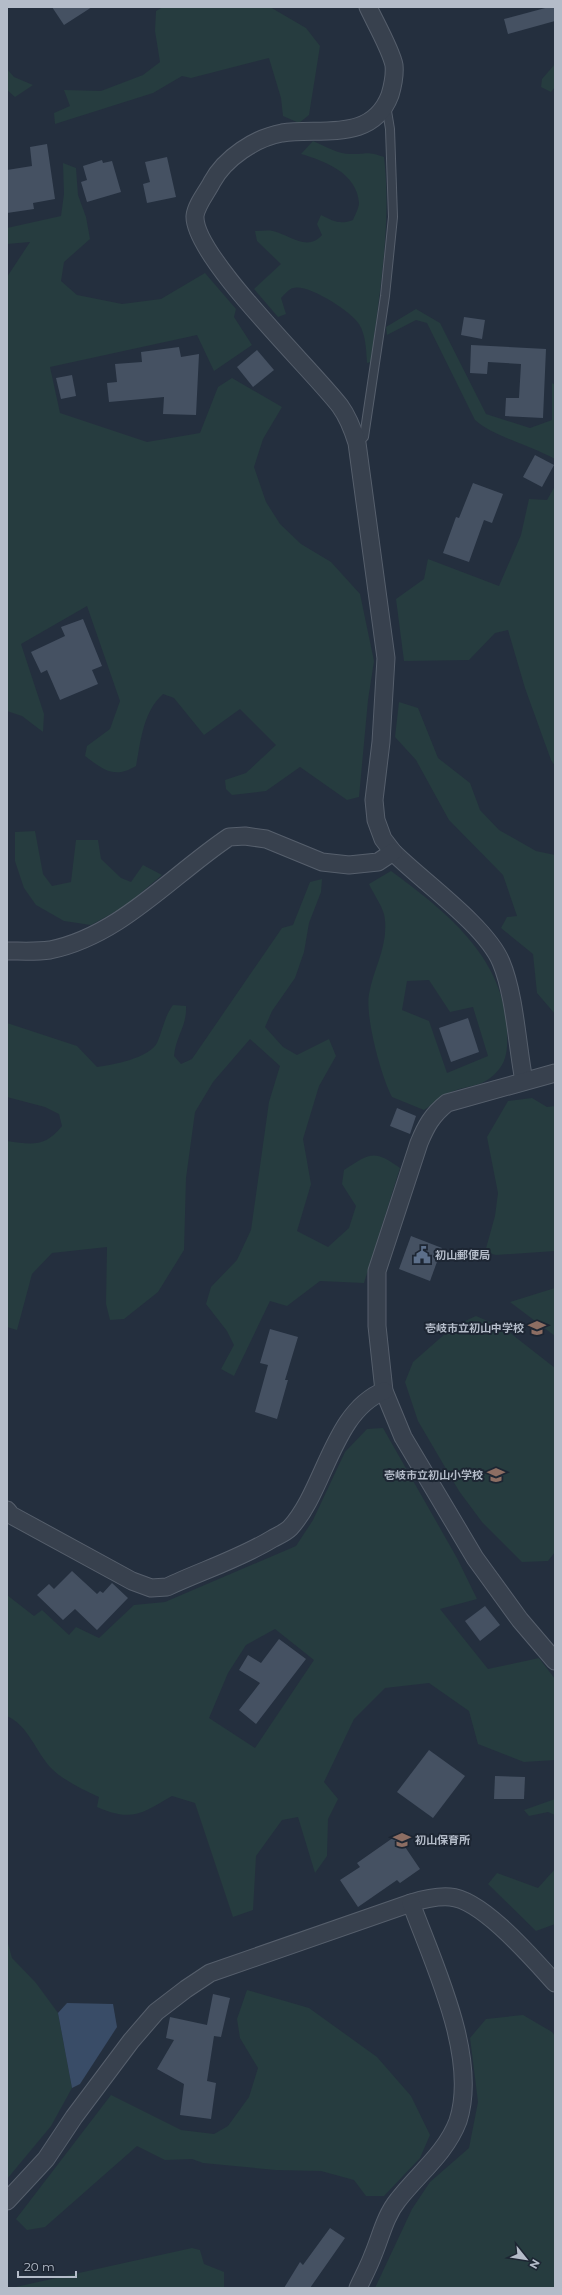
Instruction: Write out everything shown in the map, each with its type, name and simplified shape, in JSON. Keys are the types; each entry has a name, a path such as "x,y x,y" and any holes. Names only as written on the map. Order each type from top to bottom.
{"street":[{"path":"368,7 393,63 395,76 386,104 365,124 351,129 282,134 258,141 234,157 216,176 195,215 196,231 206,250 276,334 341,407 353,429 357,443 386,658 381,742 374,800 376,820 383,839 393,852 488,940 501,962 510,998 524,1081"},
{"path":"7,951 49,950 72,943 97,932 150,898 229,837 245,836 266,839 322,862 349,865 378,862 393,852"},
{"path":"555,1073 447,1103 427,1124 377,1271 377,1326 384,1391 403,1437 475,1558 520,1620 555,1661"},
{"path":"7,1510 11,1516 132,1581 151,1588 167,1587 257,1548 289,1529 301,1514 340,1437 358,1408 371,1396 384,1391"},
{"path":"7,2201 46,2159 74,2117 131,2041 156,2012 186,1989 210,1974 411,1903 427,1898 451,1896 469,1902 485,1913 555,1982"},
{"path":"358,2288 373,2256 386,2219 397,2200 438,2155 458,2121 463,2090 462,2056 447,2000 411,1903"}],"lane":[{"path":"357,443 364,437 385,296 394,217 390,129 386,104"}],"green space":[{"path":"163,7 270,7 306,28 320,46 309,115 299,123 283,116 281,98 269,58 191,78 182,76 153,93 55,124 54,113 70,106 64,90 101,91 143,75 160,62 155,31 156,11"},
{"path":"555,64 555,87 551,92 541,87 542,79"},
{"path":"7,69 14,77 33,85 15,97 7,90"},
{"path":"313,141 332,150 343,153 371,153 384,157 386,183 386,234 371,362 367,363 364,338 359,324 347,312 328,299 308,290 293,288 281,298 286,314 278,317 254,289 281,264 257,241 255,231 273,231 298,241 310,242 316,240 322,235 317,224 321,215 333,221 344,222 353,220 357,212 359,203 357,193 346,176 320,160 301,154"},
{"path":"63,163 76,168 78,195 86,217 90,239 64,262 61,281 77,295 122,304 161,299 205,273 236,309 234,317 252,345 214,371 197,335 50,367 60,413 147,442 200,433 218,387 232,378 282,407 263,439 254,467 266,502 280,524 301,544 331,562 360,594 374,661 368,700 359,797 347,800 300,767 266,791 232,795 226,789 225,780 246,773 276,745 240,709 204,735 174,698 163,694 156,701 147,718 141,737 136,766 121,772 115,772 104,769 92,761 85,756 87,746 110,729 120,701 87,606 21,644 44,714 43,732 22,716 7,711 7,277 30,242 7,244 7,228 61,216 64,194"},
{"path":"416,309 440,323 486,414 530,428 552,420 552,383 555,385 555,459 502,436 475,420 427,323 416,320 387,335 386,327"},
{"path":"555,486 555,766 551,760 525,688 508,630 495,633 469,660 404,661 396,599 424,579 428,559 499,586 521,535 529,499 547,500"},
{"path":"399,702 418,708 438,758 470,783 480,810 499,830 536,851 555,855 555,1014 537,993 533,954 501,928 507,917 517,916 503,875 449,820 416,760 395,737"},
{"path":"35,831 43,874 52,886 71,882 76,840 98,840 101,859 121,878 131,882 143,865 162,875 124,907 91,925 64,921 36,905 24,888 15,861 15,832"},
{"path":"391,871 431,902 467,937 482,956 494,978 503,1001 507,1027 507,1043 505,1058 500,1068 488,1080 449,1093 424,1110 392,1097 383,1075 375,1046 368,1004 371,984 381,955 385,935 385,925 383,910 369,884","holes":["429,980 450,1012 473,1007 488,1056 447,1073 429,1021 402,1010 407,981"]},
{"path":"322,879 321,892 309,923 304,952 295,978 272,1011 265,1027 283,1047 297,1055 329,1039 336,1056 319,1086 303,1139 311,1184 297,1231 328,1247 349,1228 356,1206 342,1184 344,1170 366,1157 372,1156 384,1158 400,1168 364,1283 320,1281 287,1306 270,1301 234,1376 221,1369 234,1345 227,1331 206,1304 211,1287 237,1260 251,1230 269,1102 280,1066 250,1039 213,1082 195,1112 186,1178 184,1250 158,1292 124,1319 110,1320 106,1304 107,1247 52,1253 32,1274 17,1330 7,1327 7,1141 31,1144 38,1143 50,1138 62,1126 59,1114 45,1107 7,1097 7,1023 77,1046 97,1067 130,1060 146,1053 157,1043 173,1005 186,1006 185,1020 177,1042 174,1056 181,1064 192,1059 282,928 293,925 310,882"},
{"path":"532,1098 547,1107 555,1106 555,1251 496,1255 485,1252 495,1216 498,1193 487,1137 508,1101"},
{"path":"555,1288 555,1336 510,1302"},
{"name":"壱岐市立初山小学校","path":"476,1316 504,1328 555,1368 555,1552 548,1561 522,1562 482,1522 459,1491 418,1421 405,1382 413,1362 454,1326"},
{"path":"383,1428 457,1558 477,1599 440,1609 488,1669 539,1658 555,1679 555,1760 524,1762 478,1744 469,1711 429,1683 385,1688 354,1719 324,1782 338,1799 328,1819 327,1856 315,1873 298,1817 282,1820 256,1856 253,1910 233,1917 195,1803 172,1796 144,1811 128,1815 109,1812 97,1807 99,1797 56,1773 46,1762 21,1726 7,1716 7,1595 34,1616 42,1610 69,1635 76,1627 99,1638 134,1605 165,1602 296,1546 313,1520 345,1452 367,1429","holes":["275,1629 314,1660 255,1748 209,1718 228,1673 246,1645"]},
{"path":"555,1799 555,1815 548,1812 529,1816 524,1810"},
{"path":"555,1869 555,1924 536,1931 488,1884 497,1873 538,1888"},
{"path":"7,1940 12,1958 36,1983 58,2013 72,2088 51,2126 7,2179"},
{"path":"247,1990 309,2008 377,2057 411,2096 430,2135 420,2158 384,2196 366,2196 354,2180 321,2171 276,2170 203,2163 192,2159 165,2160 137,2146 45,2227 27,2230 16,2219 111,2095 181,2130 214,2134 228,2126 249,2097 258,2068 240,2038 237,2019"},
{"path":"523,2015 552,2032 555,2036 555,2288 375,2288 412,2209 430,2182 469,2148 478,2102 470,2038 486,2019"},
{"path":"192,2248 200,2250 204,2264 224,2272 224,2288 11,2288"}],"water":[{"path":"67,2003 113,2004 117,2027 80,2084 72,2088 58,2013"}],"building":[{"path":"52,7 92,7 64,25"},
{"path":"549,7 555,7 555,21 508,34 504,19"},
{"path":"47,144 55,199 33,203 34,209 7,213 7,170 32,166 30,147"},
{"path":"167,157 176,197 147,203 143,184 150,182 145,162"},
{"path":"102,160 103,163 112,161 121,192 87,202 81,182 87,180 83,166"},
{"path":"464,317 485,320 482,339 461,335"},
{"path":"471,345 546,349 543,418 505,416 506,398 519,398 521,364 488,362 487,374 470,373"},
{"path":"179,347 181,357 199,354 196,415 163,414 164,397 109,402 107,383 117,382 115,364 142,362 141,352"},
{"path":"257,350 274,370 253,387 237,367"},
{"path":"72,375 76,396 61,399 56,378"},
{"path":"535,455 554,465 542,487 523,477"},
{"path":"473,483 503,494 492,523 484,520 469,562 443,553 456,517 459,518"},
{"path":"83,619 102,666 92,670 98,684 60,700 47,670 41,673 31,652 65,636 61,627"},
{"path":"468,1018 479,1052 451,1062 439,1028"},
{"path":"397,1108 416,1116 410,1134 390,1126"},
{"path":"411,1236 442,1248 430,1281 399,1269"},
{"path":"270,1329 298,1337 285,1380 288,1380 277,1419 255,1412 268,1365 260,1363"},
{"path":"72,1571 97,1594 100,1591 103,1593 112,1583 128,1598 97,1630 75,1609 63,1620 37,1595 49,1584 54,1589"},
{"path":"485,1606 500,1625 480,1641 465,1621"},
{"path":"279,1639 306,1659 256,1724 239,1710 260,1683 239,1670 248,1655 261,1663"},
{"path":"429,1750 465,1776 433,1818 397,1792"},
{"path":"495,1776 525,1777 524,1799 494,1799"},
{"path":"397,1835 420,1869 400,1883 397,1880 358,1907 340,1880 360,1867 357,1863"},
{"path":"213,1994 230,1998 221,2037 214,2036 207,2081 216,2083 211,2119 180,2115 184,2084 157,2069 174,2040 166,2038 170,2017 207,2025"},
{"path":"330,2228 345,2238 310,2288 284,2288 300,2262 303,2265"}],"place":[{"name":"初山郵便局","path":"422,1255"},
{"name":"壱岐市立初山中学校","path":"537,1328"},
{"name":"壱岐市立初山小学校","path":"496,1475"},
{"name":"初山保育所","path":"402,1840"}]}
